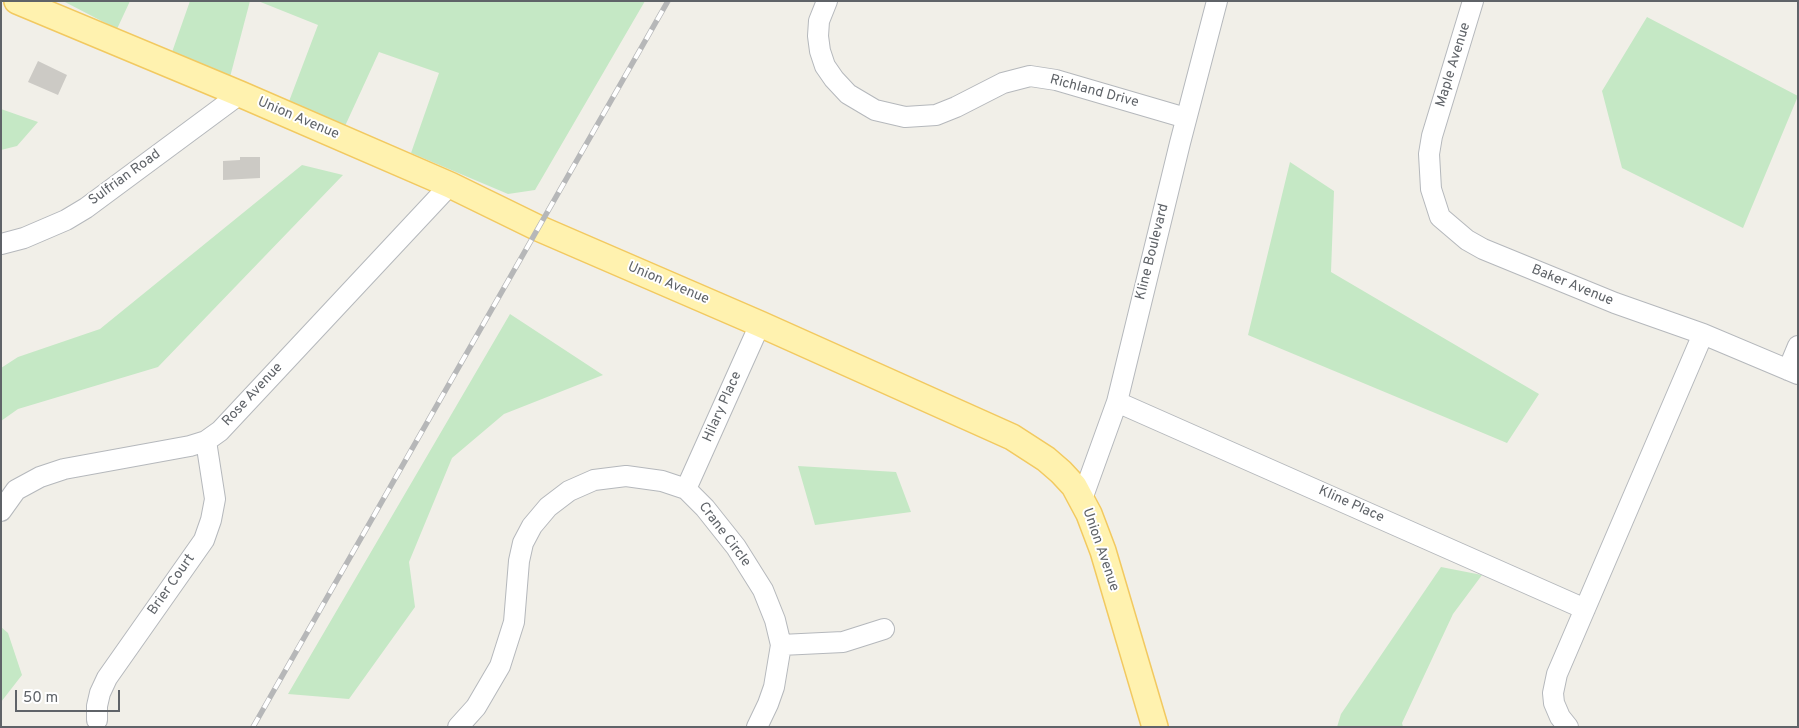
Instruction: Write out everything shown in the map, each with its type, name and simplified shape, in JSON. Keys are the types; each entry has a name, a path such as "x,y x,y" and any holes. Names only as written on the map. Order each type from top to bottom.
{"main road":[{"name":"Union Avenue","path":"17,1 240,94 450,185 538,228 760,324 1012,437 1046,459 1061,472 1074,486 1082,500 1103,551 1155,727"}],"street":[{"name":"Richland Drive","path":"827,1 819,21 818,36 825,66 848,94 875,110 905,117 936,114 956,108 1003,83 1030,76 1056,80 1186,118"},
{"name":"Kline Boulevard","path":"1082,500 1117,402 1186,118 1217,1"},
{"name":"Maple Avenue","path":"1435,128 1473,1"},
{"name":"Sulfrian Road","path":"1,244 24,238 66,220 86,208 240,94"},
{"name":"Baker Avenue","path":"1435,128 1429,154 1430,189 1440,217 1467,240 1483,249 1615,304 1702,334 1793,372"},
{"name":"Rose Avenue","path":"1,511 16,490 40,477 64,469 190,446 206,441 220,431 450,185"},
{"name":"Hilary Place","path":"686,490 760,324"},
{"path":"1568,727 1560,717 1554,703 1555,682 1702,334"},
{"path":"1793,372 1798,346"},
{"name":"Kline Place","path":"1117,402 1585,608"},
{"name":"Brier Court","path":"97,720 97,706 100,693 107,678 204,540 211,520 215,499 206,441"},
{"name":"Crane Circle","path":"458,727 476,707 500,666 514,622 518,569 523,543 532,526 548,507 569,491 594,480 626,476 662,482 686,490 705,508 736,547 763,590 775,620 781,645 774,687 757,727"},
{"path":"781,645 843,642 884,629"}],"green space":[{"path":"63,1 130,1 117,29"},
{"path":"190,1 250,1 230,77 171,55"},
{"path":"258,1 645,1 535,190 508,194 411,153 439,73 379,52 345,126 288,104 318,25"},
{"path":"1647,17 1798,96 1743,228 1622,168 1602,91"},
{"path":"1,109 38,122 17,146 1,150"},
{"path":"1290,162 1334,191 1331,272 1539,394 1507,443 1248,335"},
{"path":"302,165 343,175 158,367 18,409 1,421 1,368 18,357 100,329"},
{"path":"510,314 603,375 504,414 452,458 409,562 415,607 349,699 288,694"},
{"path":"798,466 896,472 911,512 815,525"},
{"path":"1441,567 1482,575 1453,614 1402,723 1403,727 1337,727 1341,714"},
{"path":"1,627 8,633 22,675 1,702"}],"building":[{"path":"38,61 67,75 58,95 28,82"},
{"path":"240,157 260,157 260,178 223,180 223,161 240,160"}],"railway":[{"path":"253,727 668,1"}]}
